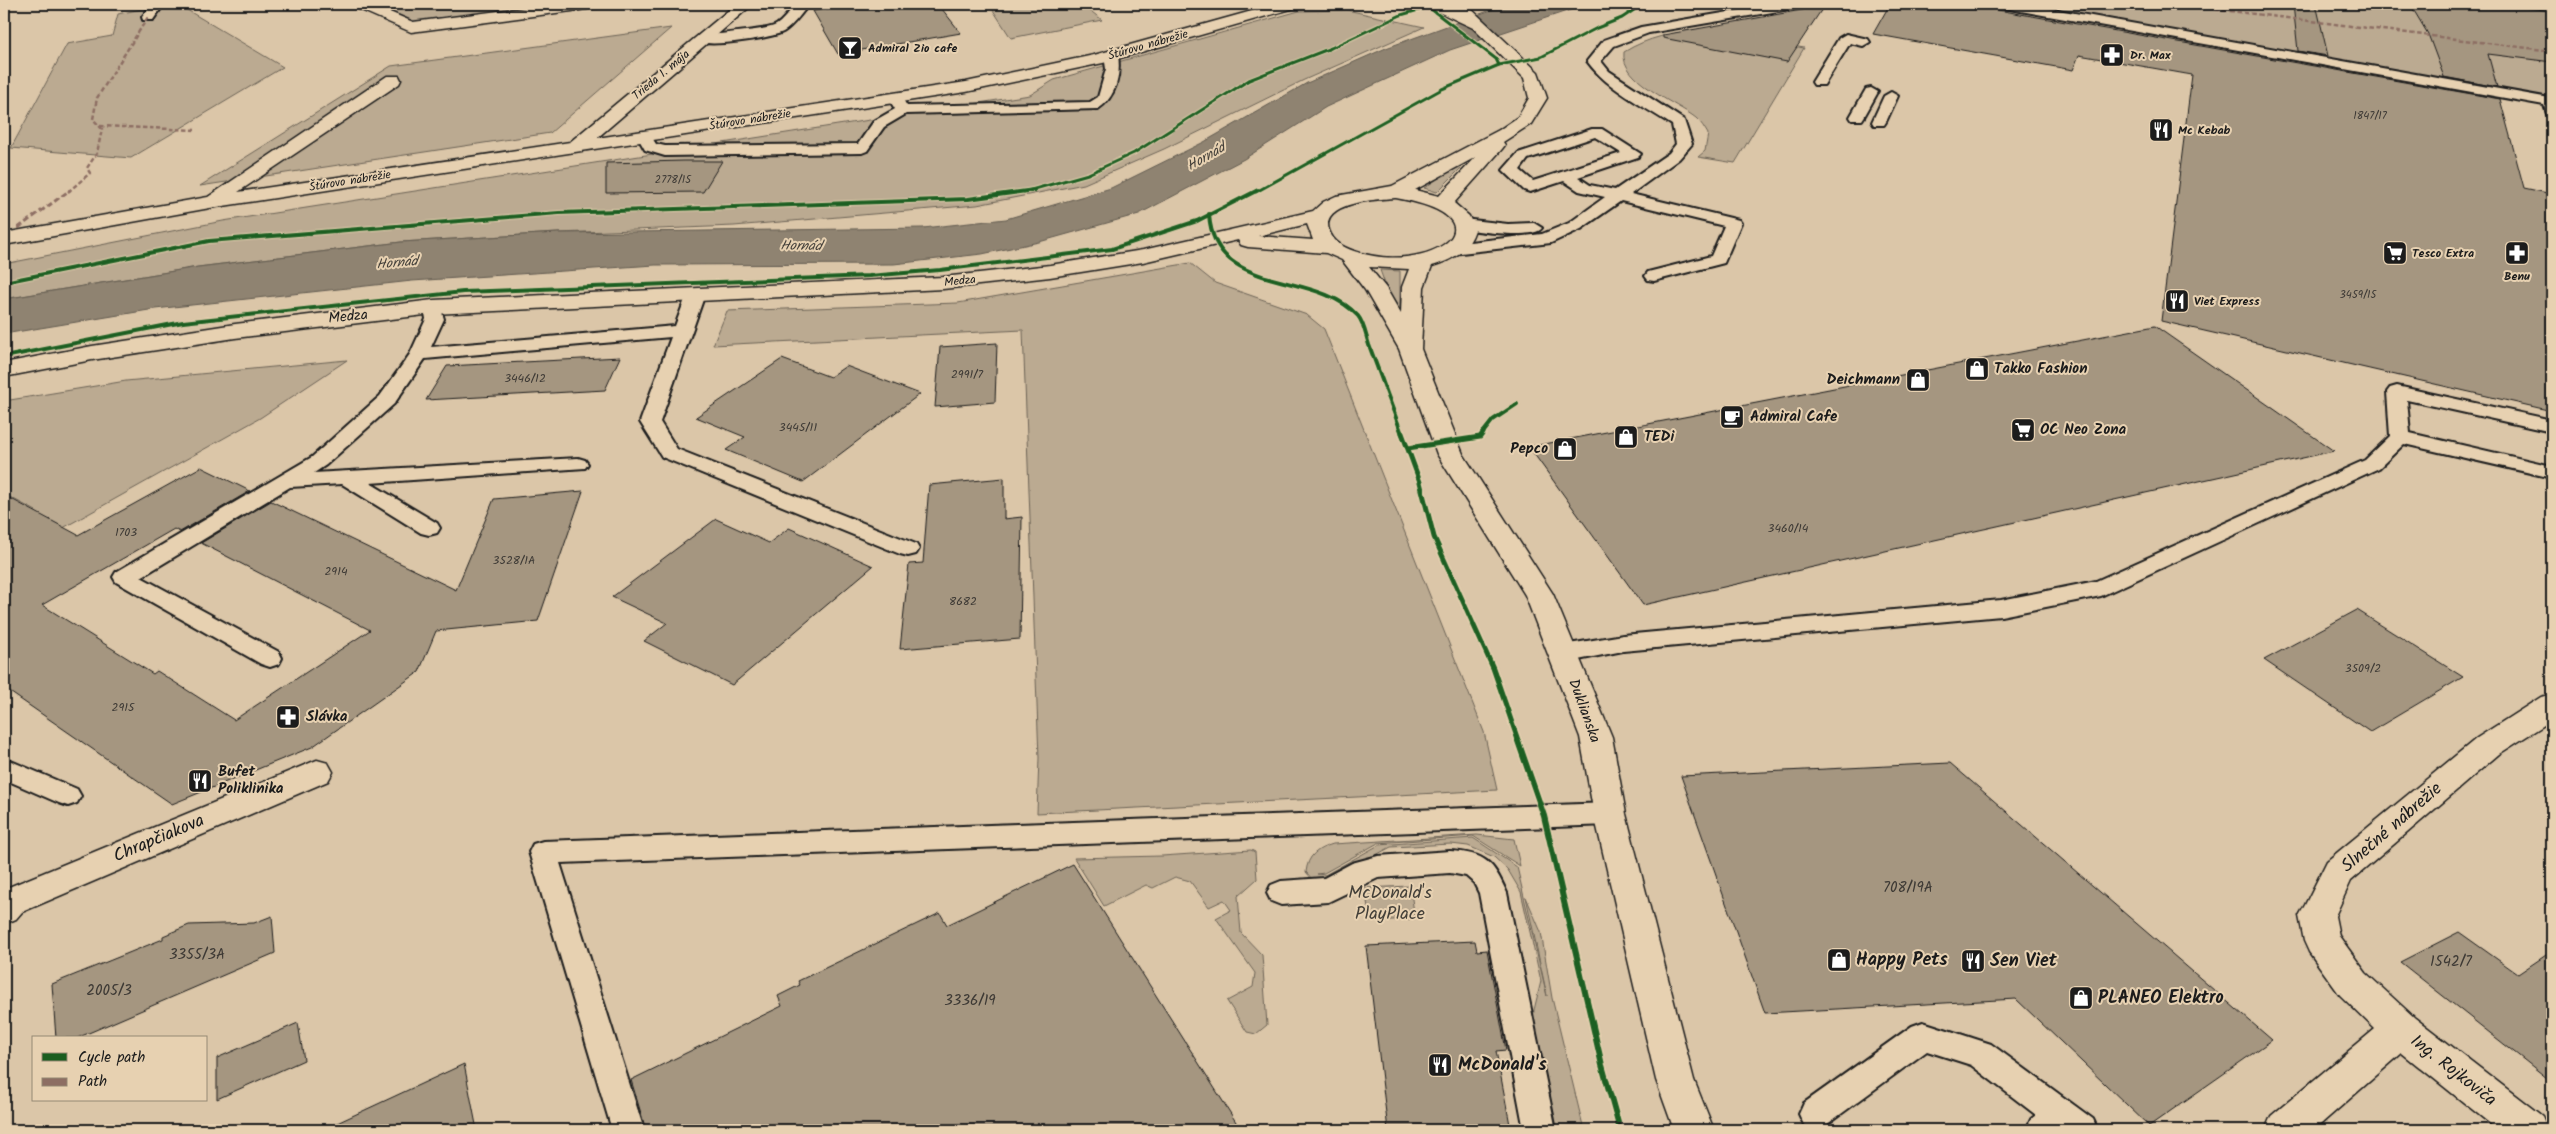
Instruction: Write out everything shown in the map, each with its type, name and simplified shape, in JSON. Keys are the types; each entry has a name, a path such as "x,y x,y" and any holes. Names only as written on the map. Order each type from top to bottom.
{"street":[{"path":"359,4 411,27 587,4"},
{"name":"Trieda 1. mája","path":"576,146 745,4"},
{"name":"Štúrovo nábrežie","path":"4,239 210,202 576,146 899,104 1111,55 1288,4"},
{"path":"1396,192 1505,134 1525,120 1538,98 1532,76 1505,48 1457,4"},
{"path":"1436,5 1479,26"},
{"name":"Štúrovo nábrežie","path":"210,202 393,80"},
{"path":"1442,204 1461,186 1505,134"},
{"path":"1221,239 1340,252 1373,262 1399,264 1423,261 1452,249 1460,241 1464,232 1463,224 1456,213 1442,204 1420,196 1396,192 1372,193 1350,197 1332,205 1321,216 1318,226 1321,237 1340,252 1375,288 1410,349"},
{"name":"Medza","path":"4,370 92,353 235,331 434,307 943,283 1050,271 1143,256 1321,216"},
{"path":"1410,349 1413,287 1423,261"},
{"name":"Duklianska","path":"1410,349 1450,454 1539,594 1596,737 1610,814 1675,1080 1694,1130"},
{"name":"Slnečné nábrežie","path":"2402,1030 2353,984 2322,941 2317,916 2340,871 2488,746 2552,705"},
{"name":"Chrapčiakova","path":"4,909 10,902 317,772"},
{"path":"2286,1130 2402,1030"},
{"name":"Ing. Rojkoviča","path":"2402,1030 2528,1130"}],"lane":[{"path":"148,17 158,4"},
{"path":"703,40 726,39 779,29 803,4"},
{"path":"1452,249 1546,238 1575,226 1674,156 1684,144 1679,123 1604,74 1594,60 1609,43 1646,30 1796,4"},
{"path":"2004,4 2550,102 2552,111"},
{"path":"1819,82 1846,38 1863,42"},
{"path":"644,136 650,147 665,150 862,148 879,124 899,104 1093,106 1104,99 1113,69 1111,55"},
{"path":"1857,117 1871,92"},
{"path":"1878,122 1891,96"},
{"path":"1597,132 1633,154 1583,171 1566,176 1530,187 1511,170 1523,156 1597,132"},
{"path":"1566,176 1584,188 1733,223 1718,260 1654,276"},
{"path":"1463,224 1508,229 1575,226"},
{"path":"696,294 650,422 669,453 908,549"},
{"path":"270,658 124,577 320,461 387,400 419,354 435,319 434,307"},
{"path":"419,354 682,331"},
{"path":"1563,654 1623,643 2000,608 2101,588 2372,464 2400,437 2397,392 2547,425"},
{"path":"2400,437 2552,472"},
{"path":"286,481 578,464"},
{"path":"345,478 429,528"},
{"path":"4,768 68,796"},
{"path":"628,1130 543,852 1610,814"},
{"path":"1281,893 1328,890 1362,872 1378,867 1450,862 1465,864 1485,875 1493,892 1540,1130"},
{"path":"1815,1114 1923,1036 1980,1054 2062,1125"}],"green space":[{"path":"165,4 177,4 283,67 131,158 11,148 67,44 112,36 118,14"},
{"path":"357,4 642,4 413,29"},
{"path":"1013,4 1082,4 1102,20 1011,38 991,7"},
{"path":"2024,4 2552,4 2552,98"},
{"path":"1347,10 1424,27 1304,80 1164,149 1084,184 977,205 734,226 401,242 198,267 4,299 4,264 223,221 1030,95 1054,80 1299,11"},
{"path":"671,28 550,133 200,186 391,66"},
{"path":"1700,29 1804,48 1735,163 1698,157 1705,151 1708,134 1701,124 1696,118 1640,82 1625,63 1624,52 1633,47 1651,39"},
{"path":"1460,164 1464,165 1437,192 1424,188"},
{"path":"1190,263 1215,283 1307,315 1324,329 1484,732 1497,790 1037,813 1039,758 1023,330 713,345 727,311 958,303"},
{"path":"1380,270 1400,271 1400,311 1395,312"},
{"path":"347,360 260,418 4,561 4,529 36,511 4,494 4,401 126,381"},
{"path":"1477,835 1514,839 1520,866 1473,836 1378,843 1324,873 1317,874 1325,875 1379,845 1473,838 1517,867 1547,996 1526,897 1541,932 1552,998 1584,1130 1556,1130 1533,1022 1541,981 1521,892 1508,870 1494,857 1468,846 1451,844 1391,847 1330,879 1313,880 1306,872 1311,857 1322,848 1333,844"},
{"path":"1251,850 1255,852 1257,879 1238,896 1241,933 1262,955 1267,1025 1256,1034 1247,1032 1227,1001 1253,987 1255,973 1216,918 1231,910 1224,900 1209,907 1190,881 1175,877 1153,888 1146,885 1104,906 1074,858 1162,856"},
{"name":"McDonald's PlayPlace","path":"1410,886 1415,919 1370,921 1365,888"}],"water":[{"name":"Hornád","path":"1517,4 1588,4 1450,50 1326,107 1244,159 1139,214 1039,242 982,254 894,264 655,265 412,281 155,309 4,334 4,299 198,267 401,242 558,233 923,228 1006,219 1111,188 1204,142 1307,83 1386,48 1491,10"}],"building":[{"path":"858,4 938,4 961,33 838,54 813,11"},
{"path":"1890,4 1964,4 2500,99 2524,188 2552,194 2552,411 2161,321 2192,75 2079,55 2073,70 1873,34"},
{"path":"2293,4 2316,4 2328,56 2298,51"},
{"path":"2410,4 2513,4 2514,6 2552,11 2552,62 2488,54 2497,87 2444,77 2428,34"},
{"path":"1824,6 1787,62 1663,38 1663,35"},
{"path":"722,161 703,192 606,193 606,163"},
{"path":"2155,326 2334,451 1643,605 1529,447"},
{"path":"997,343 995,402 935,407 940,347"},
{"path":"620,357 605,390 426,400 447,366"},
{"path":"782,359 830,377 846,366 920,394 803,482 726,450 745,437 696,417"},
{"path":"201,467 250,491 180,532 174,529 42,605 153,674 157,671 234,720 370,630 201,543 271,501 456,590 494,499 583,491 538,621 436,631 419,672 312,747 172,804 4,688 4,495 78,535"},
{"path":"1004,478 1004,519 1022,517 1020,639 900,649 909,564 923,563 929,485"},
{"path":"716,519 769,543 789,528 873,566 732,685 644,641 667,623 612,597"},
{"path":"2357,610 2463,677 2370,732 2264,660"},
{"path":"1950,763 2272,1040 2149,1126 2016,999 1765,1013 1681,776"},
{"path":"1073,864 1241,1130 646,1130 631,1080 782,1006 778,996 800,985 798,981 940,913 947,925"},
{"path":"272,916 275,953 82,1036 56,1036 52,984 163,939 163,936 189,925 254,923"},
{"path":"2459,932 2518,974 2552,951 2552,1082 2400,962"},
{"path":"1475,941 1477,951 1487,950 1506,1050 1496,1051 1511,1130 1388,1130 1366,946"},
{"path":"298,1023 304,1060 217,1099 217,1058"},
{"path":"464,1064 477,1130 322,1130"}],"marked path":[{"path":"1633,9 1652,4"},
{"path":"2174,4 2552,51"},
{"path":"18,228 81,182 90,173 87,168 97,153 102,129 93,119 97,98 148,17"},
{"path":"100,126 195,130"}],"cycle path":[{"path":"4,282 209,241 559,213 968,199 1036,190 1088,174 1134,153 1249,80 1331,48 1401,15 1440,4"},
{"path":"1427,6 1496,59 1499,65"},
{"path":"4,357 183,322 463,292 869,276 940,270 1112,249 1197,221 1281,179 1442,89 1499,65 1541,57 1597,28 1622,18 1637,8"},
{"path":"1209,214 1210,231 1220,252 1248,272 1332,296 1359,317 1420,482 1434,537 1493,668 1544,816 1602,1065 1620,1130"},
{"path":"1408,448 1480,437 1493,420 1517,404"}],"place":[{"name":"Admiral Zio cafe","path":"850,48"},
{"name":"Dr. Max","path":"2112,55"},
{"name":"Mc Kebab","path":"2161,130"},
{"name":"Tesco Extra","path":"2395,253"},
{"name":"Benu","path":"2517,253"},
{"name":"Viet Express","path":"2177,301"},
{"name":"Takko Fashion","path":"1977,369"},
{"name":"Deichmann","path":"1918,380"},
{"name":"Admiral Cafe","path":"1732,417"},
{"name":"OC Neo Zona","path":"2023,430"},
{"name":"TEDi","path":"1626,437"},
{"name":"Pepco","path":"1565,449"},
{"name":"Slávka","path":"288,717"},
{"name":"Bufet Poliklinika","path":"200,781"},
{"name":"Happy Pets","path":"1839,960"},
{"name":"Sen Viet","path":"1973,961"},
{"name":"PLANEO Elektro","path":"2081,998"},
{"name":"McDonald's","path":"1440,1065"}]}
